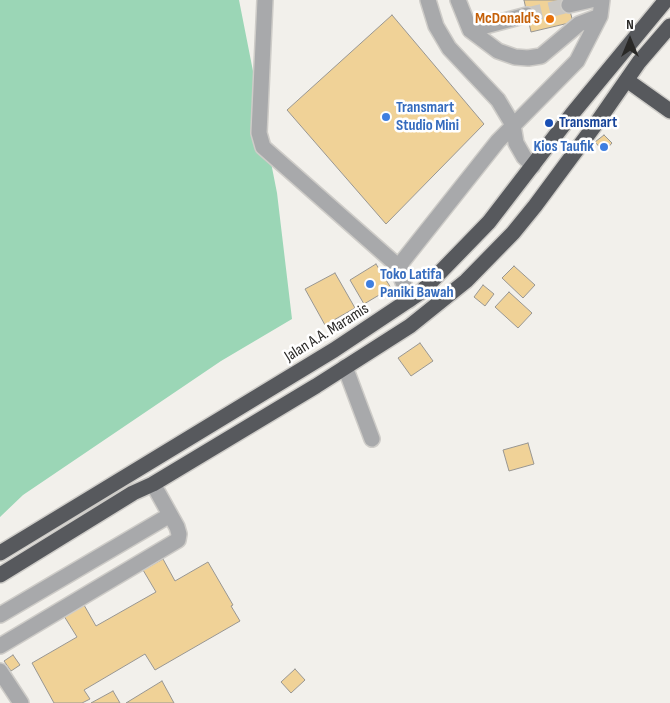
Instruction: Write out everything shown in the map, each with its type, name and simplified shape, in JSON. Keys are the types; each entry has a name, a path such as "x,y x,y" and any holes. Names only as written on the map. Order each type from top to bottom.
{"highway":[{"path":"648,20 654,0"},
{"name":"Jalan A.A. Maramis","path":"0,553 334,350 421,292 472,241 666,0"},
{"path":"0,576 133,493 153,484 410,326 479,268 513,233 628,81 639,62 670,26"},
{"path":"628,81 670,112"}],"lane":[{"path":"265,0 259,133 263,147 399,267 403,286 410,300"},
{"path":"428,0 436,26 449,48 498,100 513,125 516,143 524,158 533,166"},
{"path":"458,0 470,30 498,51 515,58 541,56 579,24 600,16"},
{"path":"569,5 591,0"},
{"path":"399,267 513,125 577,61 600,16 602,0"},
{"path":"470,30 527,15"},
{"path":"345,367 372,439"},
{"path":"0,646 178,540 177,527 153,484"},
{"path":"0,615 170,515"},
{"path":"0,671 21,703"}],"green space":[{"path":"0,0 239,0 277,193 292,319 221,361 23,495 0,517"}],"building":[{"name":"McDonald's","path":"524,0 567,0 573,22 531,32"},
{"name":"Transmart Studio Mini","path":"392,15 484,124 386,224 287,110"},
{"name":"Kios Taufik","path":"604,135 612,143 604,152 595,142"},
{"name":"Toko Latifa Paniki Bawah","path":"376,264 391,288 364,304 350,280"},
{"path":"514,266 535,285 523,298 502,278"},
{"path":"335,273 355,308 325,325 305,289"},
{"path":"483,285 494,294 485,306 474,297"},
{"path":"509,292 532,313 518,328 495,307"},
{"path":"420,343 433,361 411,376 398,358"},
{"path":"528,443 534,464 509,471 503,450"},
{"path":"163,559 175,581 208,562 240,621 155,670 145,654 84,690 90,699 82,703 54,703 32,663 77,637 64,616 84,605 96,626 156,592 143,570"},
{"path":"13,655 20,665 11,671 4,661"},
{"path":"295,669 305,680 291,693 281,682"},
{"path":"162,681 174,703 126,703"},
{"path":"113,691 120,703 91,703"}],"tunnel":[{"path":"527,15 569,5"}],"place":[{"name":"McDonald's","path":"550,19"},
{"name":"Transmart Studio Mini","path":"386,117"},
{"name":"Transmart","path":"549,123"},
{"name":"Kios Taufik","path":"604,147"},
{"name":"Toko Latifa Paniki Bawah","path":"370,284"}]}
